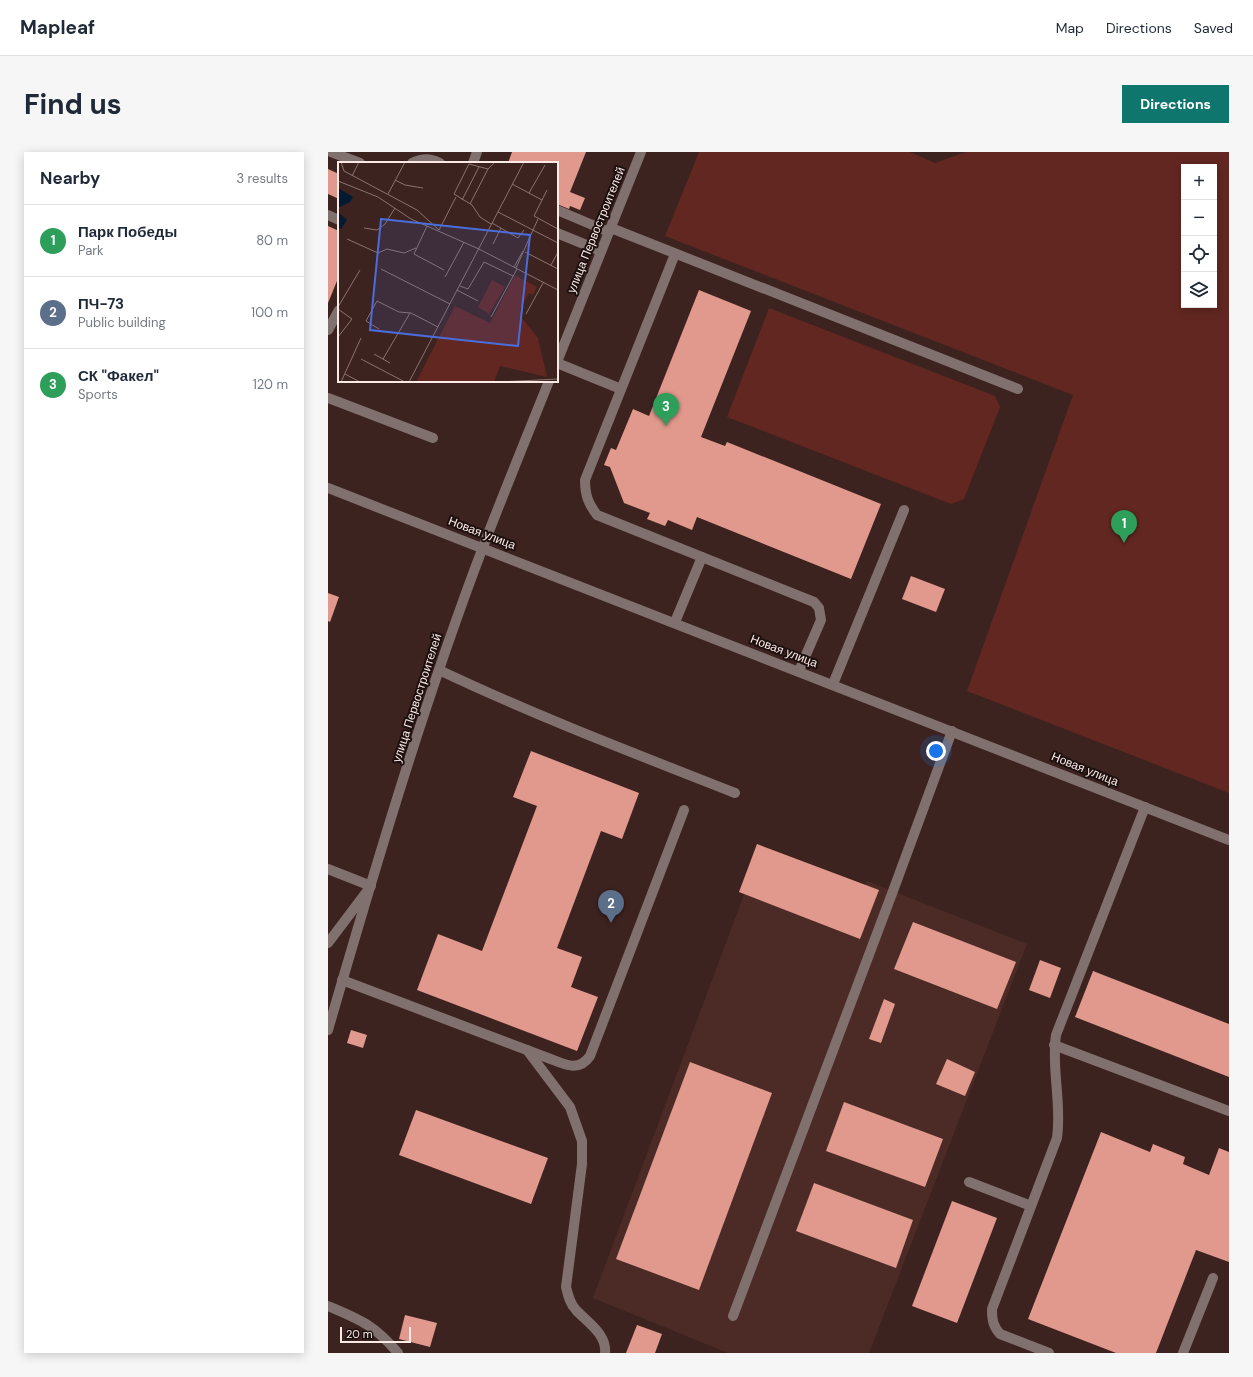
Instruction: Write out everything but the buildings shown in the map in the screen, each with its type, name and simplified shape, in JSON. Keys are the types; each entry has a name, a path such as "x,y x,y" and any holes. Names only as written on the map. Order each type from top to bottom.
{"street":[{"path":"332,152 357,162"},
{"path":"473,162 477,152"},
{"name":"улица Первостроителей","path":"558,359 641,152"},
{"path":"414,162 422,158 436,162"},
{"path":"558,210 675,254 1018,390"},
{"path":"328,215 338,220"},
{"path":"558,233 601,251"},
{"path":"675,254 585,480 585,493 589,504 597,515 814,602 819,608 821,620 799,671"},
{"path":"328,330 338,312"},
{"path":"558,362 621,389"},
{"name":"улица Первостроителей","path":"328,1030 342,980 439,670 483,548 549,382"},
{"path":"328,398 433,438"},
{"name":"Новая улица","path":"328,488 676,622 1229,840"},
{"path":"833,684 904,510"},
{"path":"676,622 702,558"},
{"path":"439,670 480,690 735,793"},
{"path":"733,1316 891,899 952,731"},
{"path":"1049,1353 1000,1334 995,1328 992,1318 992,1309 1057,1138 1060,1118 1054,1045 1056,1036 1082,966 1146,807"},
{"path":"342,980 527,1050 575,1066 582,1066 590,1056 684,810"},
{"path":"328,869 371,886 328,943"},
{"path":"1054,1045 1229,1111"},
{"path":"527,1050 570,1107 582,1141 582,1164 566,1287 569,1298 575,1309 600,1334 605,1353"},
{"path":"969,1182 1032,1206"},
{"path":"1183,1353 1213,1278"},
{"path":"328,1306 361,1320 375,1329 398,1353"}],"shaded area":[{"path":"699,152 910,152 935,163 966,152 1229,152 1229,793 967,691 1073,395 665,236"},
{"path":"769,308 995,396 1000,407 964,499 951,504 727,417"},
{"path":"757,844 865,885 867,881 1027,944 869,1353 728,1353 593,1298 744,895 739,892"}],"place":[{"name":"СК \"Факел\"","path":"666,426"},
{"name":"Парк Победы","path":"1124,543"},
{"name":"ПЧ-73","path":"611,923"}]}
